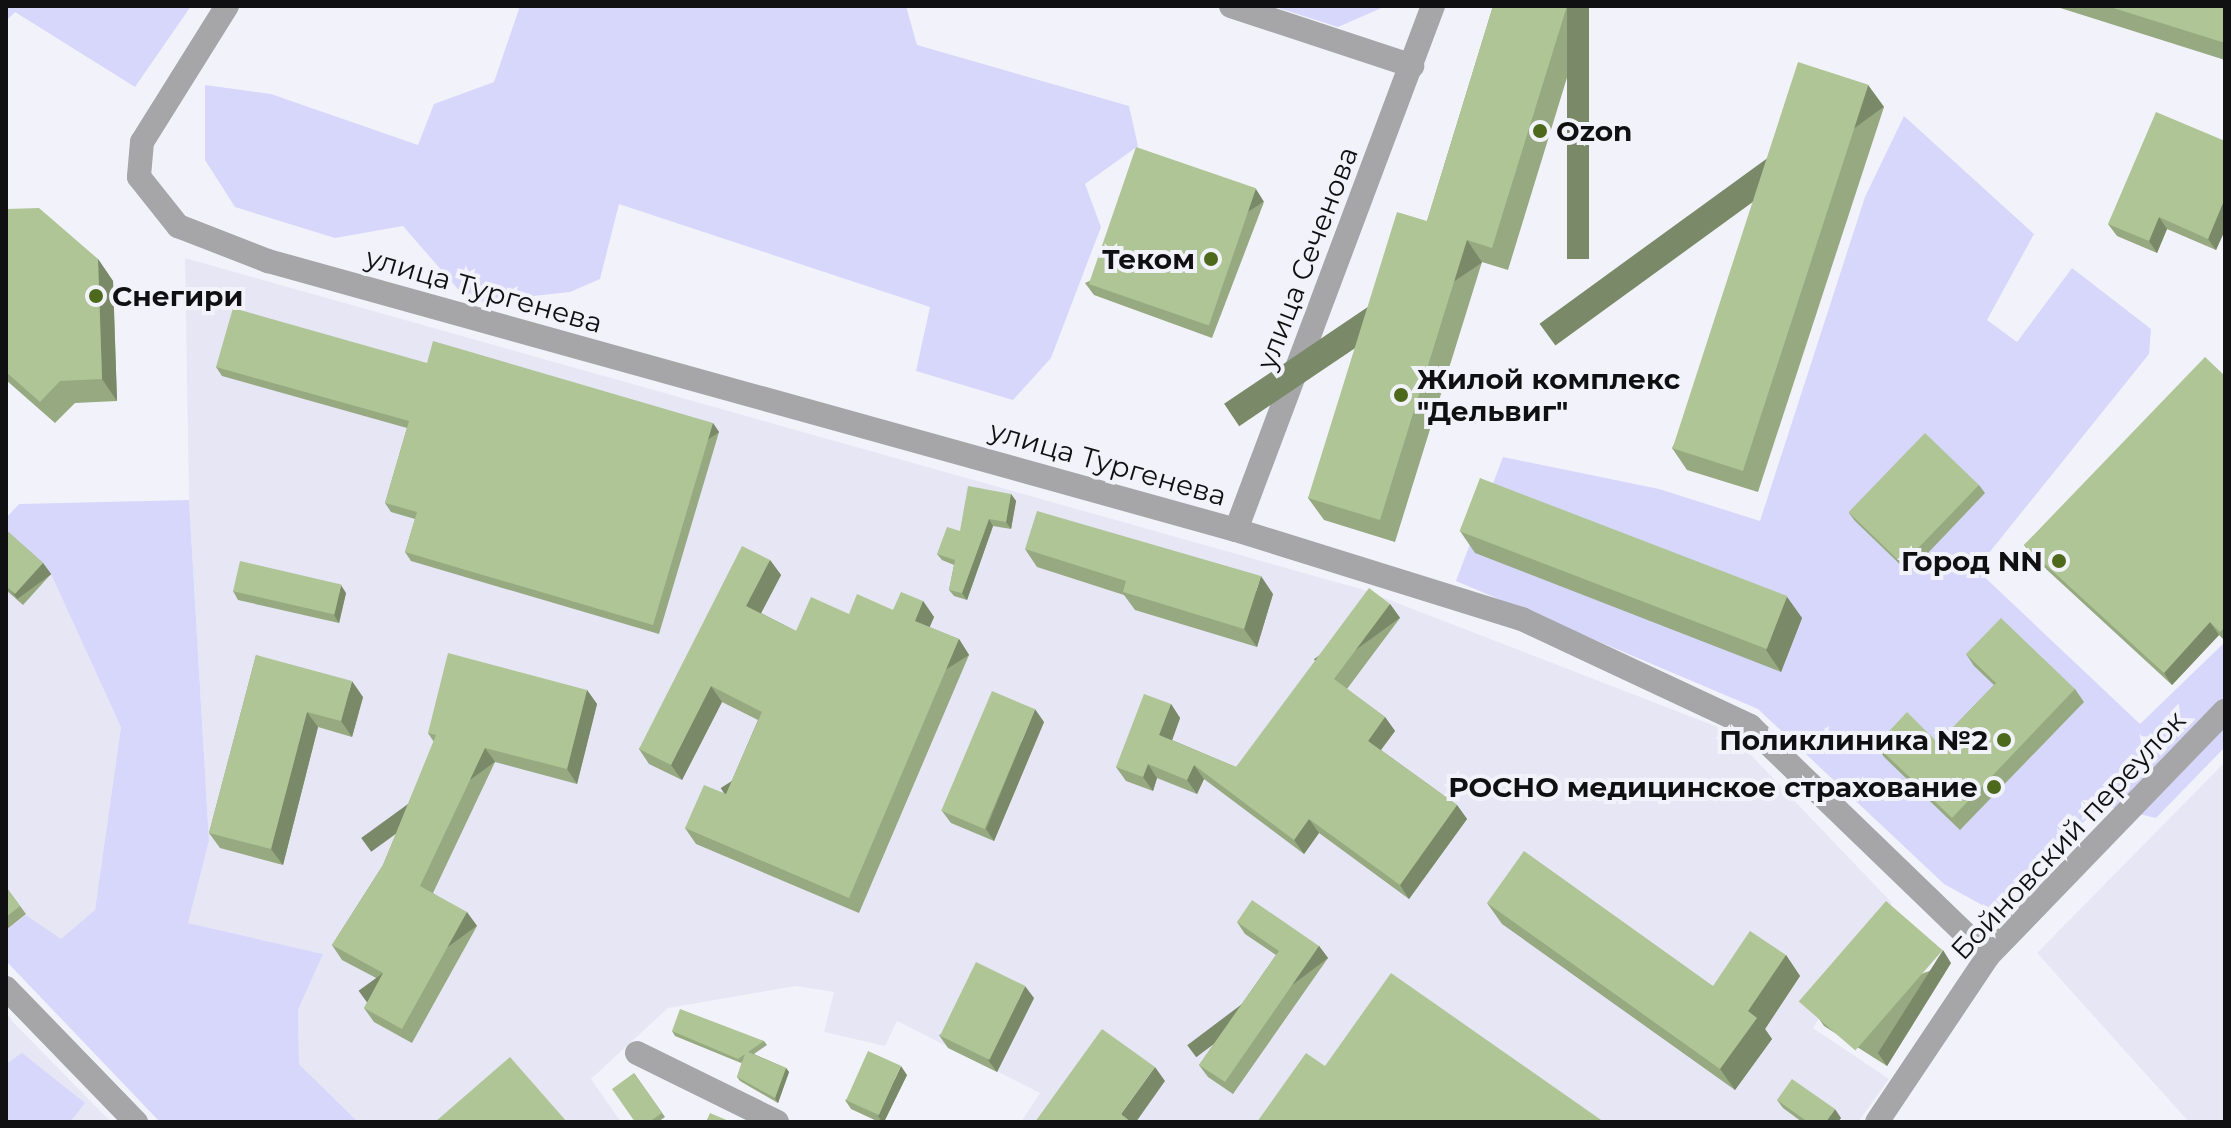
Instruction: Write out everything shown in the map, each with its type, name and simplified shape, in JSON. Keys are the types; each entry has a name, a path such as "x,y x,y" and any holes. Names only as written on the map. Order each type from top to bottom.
{"street":[{"name":"улица Тургенева","path":"227,6 142,142 139,177 178,226 268,261 1236,530 1522,619 1750,726 1988,956"},
{"path":"1231,6 1412,66"},
{"name":"улица Сеченова","path":"1236,530 1433,6"},
{"name":"Бойновский переулок","path":"1877,1122 1988,956 2225,711"},
{"path":"6,988 136,1122"},
{"path":"637,1053 777,1122"}],"shaded area":[{"path":"6,6 191,6 135,87 15,12 6,21"},
{"path":"520,6 906,6 917,45 1129,106 1138,146 1085,184 1101,227 1051,358 1013,400 916,371 930,307 619,204 600,279 570,292 470,303 403,226 335,238 235,207 205,160 205,85 271,94 418,145 434,104 494,82"},
{"path":"1272,6 1386,6 1338,27"},
{"path":"1904,116 2034,234 1987,320 2017,342 2072,268 2151,329 2149,354 1976,569 2140,724 2225,642 2225,747 2156,818 2101,805 1993,911 1944,884 1758,709 1456,581 1503,457 1659,489 1760,521 1865,197"},
{"path":"185,258 1361,589 1728,731 1892,903 1813,1028 1889,1079 1858,1122 1021,1122 1040,1093 897,1021 885,1046 824,1032 834,992 796,986 668,1008 591,1079 621,1122 358,1122 299,1064 298,1010 323,954 188,923 209,841 189,500"},
{"path":"189,500 209,841 188,923 323,954 298,1010 299,1064 358,1122 160,1122 6,961 6,930 26,915 61,939 95,910 121,727 51,574 6,534 6,518 19,504"},
{"path":"6,534 51,574 121,726 95,910 61,940 26,915 6,930"},
{"path":"2225,762 2225,1122 2189,1122 2037,953"},
{"path":"6,1012 12,1021 111,1122 6,1122"},
{"path":"22,1053 85,1103 70,1122 6,1122 6,1064"}],"building":[{"name":"Жилой комплекс \"Дельвиг\"","path":"1493,6 1567,6 1492,248 1467,240 1380,520 1308,498 1397,212 1427,221"},
{"path":"2107,6 2225,6 2225,43"},
{"path":"1798,62 1868,85 1743,471 1673,448"},
{"path":"2156,112 2225,141 2225,198 2208,239 2159,217 2149,241 2108,224"},
{"path":"1136,147 1256,188 1209,325 1089,284"},
{"path":"39,208 98,259 102,379 60,381 40,402 6,372 6,209"},
{"path":"233,308 427,363 433,341 713,423 653,625 405,552 417,512 385,503 409,421 216,367"},
{"path":"2205,357 2225,376 2225,627 2220,632 2210,622 2164,673 2024,545"},
{"path":"1925,433 1979,485 1903,564 1849,512"},
{"path":"1480,478 1787,596 1767,649 1460,531"},
{"path":"968,486 1011,494 1006,522 989,519 962,593 949,590 955,560 937,554 947,527 960,531"},
{"path":"1037,511 1261,576 1244,629 1123,592 1126,581 1025,549"},
{"path":"6,530 43,563 15,594 6,586"},
{"path":"742,546 770,560 746,606 796,631 811,597 849,614 857,594 893,610 901,592 923,601 915,621 959,639 849,898 685,828 704,785 726,794 762,712 711,686 671,765 639,749"},
{"path":"240,561 341,584 334,615 233,591"},
{"path":"1369,588 1390,604 1334,679 1385,717 1368,741 1457,805 1400,885 1309,819 1294,840 1194,765 1187,780 1148,764 1143,777 1116,767 1144,694 1171,704 1159,735 1236,767"},
{"name":"Поликлиника №2","path":"2001,618 2075,689 1952,818 1876,745 1907,712 1938,743 1996,683 1966,654"},
{"path":"448,653 587,690 567,769 485,748 420,886 467,912 402,1029 364,1008 383,973 332,945 383,865 436,735 428,733"},
{"path":"256,655 352,681 341,721 307,712 271,849 209,833"},
{"path":"992,691 1035,709 984,829 941,811"},
{"path":"1524,851 1713,986 1750,931 1786,955 1748,1011 1757,1018 1720,1069 1487,903"},
{"path":"6,887 20,906 6,917"},
{"path":"1252,900 1319,946 1225,1082 1199,1065 1279,951 1237,922"},
{"path":"1886,901 1943,950 1855,1051 1799,1001"},
{"path":"976,962 1025,986 989,1060 940,1036"},
{"path":"1391,973 1604,1122 1257,1122 1306,1053 1325,1066"},
{"path":"680,1009 764,1041 748,1052 786,1068 775,1098 737,1077 745,1054 738,1059 672,1031"},
{"path":"1102,1029 1155,1067 1121,1114 1131,1122 1035,1122"},
{"path":"868,1051 901,1066 879,1115 846,1100"},
{"path":"510,1057 567,1122 435,1122"},
{"path":"634,1073 662,1113 649,1122 635,1122 612,1089"},
{"path":"1792,1079 1835,1109 1826,1122 1808,1122 1777,1100"},
{"path":"710,1113 731,1122 706,1122"}],"place":[{"name":"Ozon","path":"1540,131"},
{"name":"Теком","path":"1211,259"},
{"name":"Снегири","path":"96,296"},
{"name":"Жилой комплекс \"Дельвиг\"","path":"1401,395"},
{"name":"Город NN","path":"2059,561"},
{"name":"Поликлиника №2","path":"2004,740"},
{"name":"РОСНО медицинское страхование","path":"1994,787"}]}
